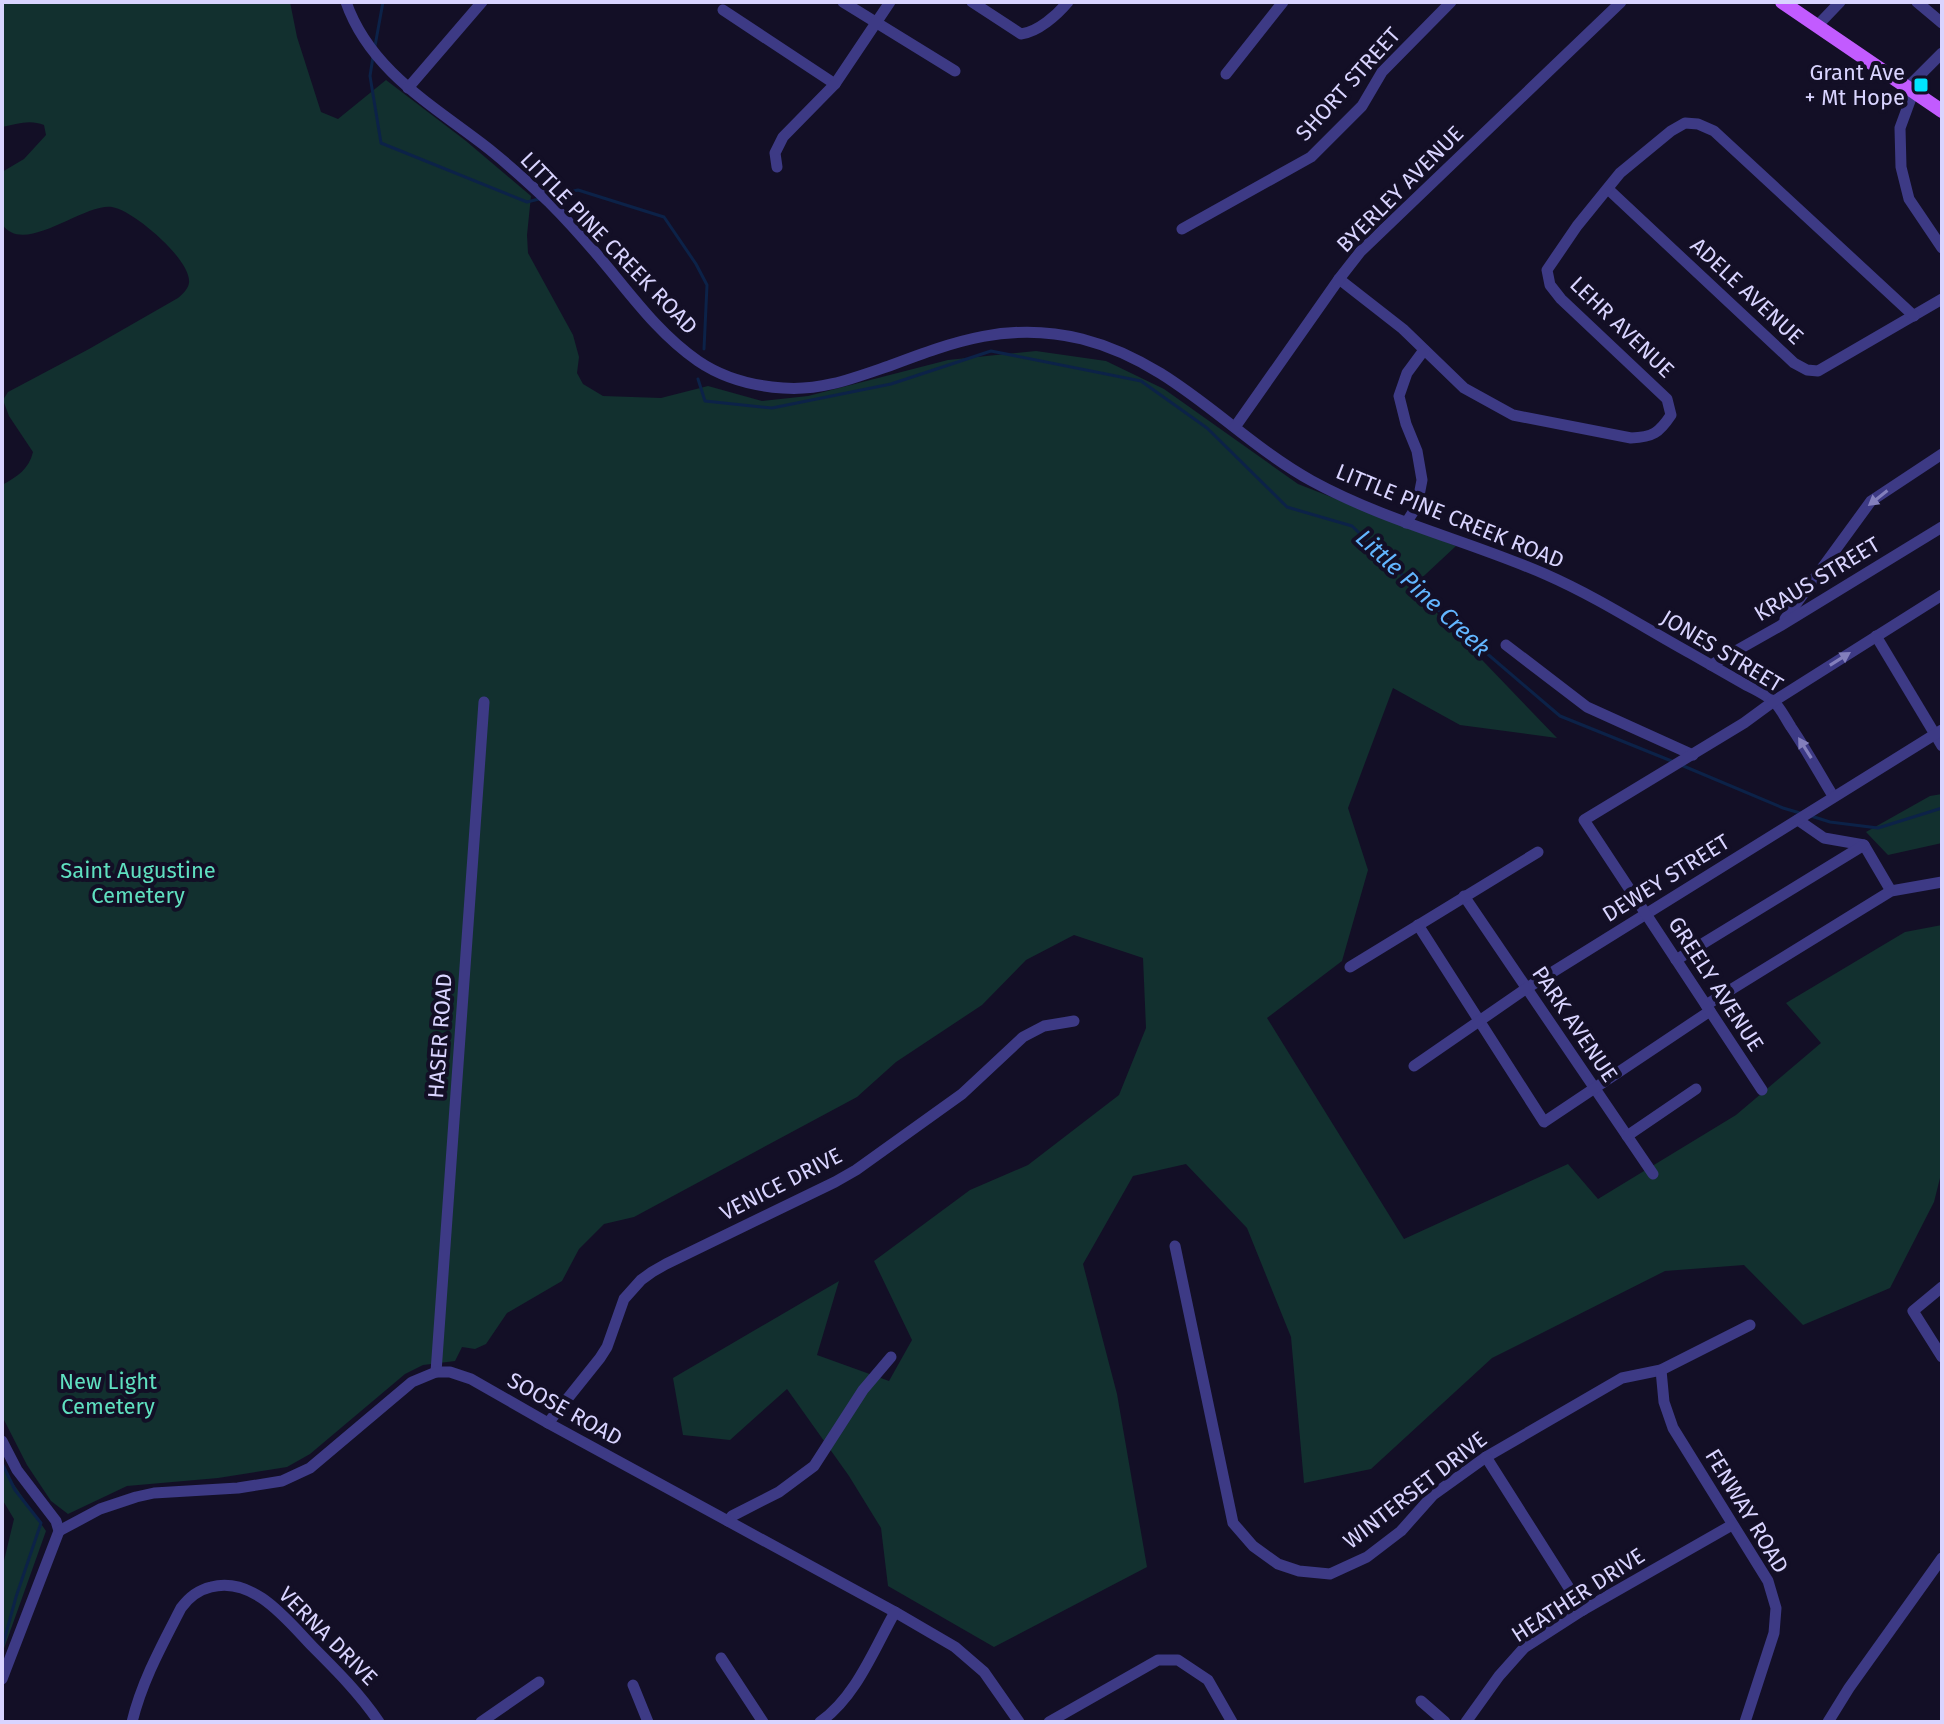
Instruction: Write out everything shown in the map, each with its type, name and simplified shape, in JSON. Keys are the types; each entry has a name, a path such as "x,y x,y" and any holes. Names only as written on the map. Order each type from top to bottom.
{"main road":[{"path":"1782,2 1942,111"}],"street":[{"name":"LITTLE PINE CREEK ROAD","path":"346,2 357,28 381,61 408,88 487,148 549,203 670,339 702,364 730,377 763,386 811,388 846,381 967,339 1008,333 1080,338 1151,366 1171,378 1270,454 1314,482 1406,523 1546,575 1596,600"},
{"path":"408,88 482,2"},
{"path":"843,2 955,71"},
{"path":"777,167 775,153 783,137 835,84 890,2"},
{"path":"972,2 1021,34 1027,34 1068,2"},
{"path":"1226,74 1283,2"},
{"name":"SHORT STREET","path":"1182,229 1311,157 1362,106 1382,72 1451,2"},
{"name":"BYERLEY AVENUE","path":"1235,427 1360,252 1621,2"},
{"path":"1817,26 1840,2"},
{"path":"1917,2 1942,23"},
{"path":"723,10 835,84"},
{"path":"1942,53 1907,88 1911,98 1900,128 1901,167 1909,199 1942,248"},
{"name":"LEHR AVENUE","path":"1339,279 1403,329 1464,388 1513,415 1631,438 1645,437 1661,430 1671,415 1667,399 1561,299 1550,285 1547,270 1577,226 1620,173 1685,123 1698,124 1714,131 1914,316"},
{"name":"ADELE AVENUE","path":"1608,189 1794,363 1807,370 1818,371 1914,316"},
{"path":"1914,316 1942,299"},
{"path":"1406,523 1417,506 1422,480 1417,451 1399,396 1407,373 1424,350"},
{"path":"1780,626 1871,501 1942,454"},
{"name":"KRAUS STREET","path":"1711,665 1942,527"},
{"path":"1506,645 1587,707 1688,758 1942,595"},
{"name":"JONES STREET","path":"1596,600 1774,701 1833,796"},
{"path":"1876,636 1938,732 1942,746"},
{"name":"HASER ROAD","path":"436,1372 484,702"},
{"name":"DEWEY STREET","path":"1414,1066 1527,988 1938,732"},
{"name":"GREELY AVENUE","path":"1688,758 1584,820 1762,1090"},
{"path":"1798,820 1824,838 1864,845 1891,891"},
{"path":"1676,960 1864,845"},
{"path":"1350,967 1538,852"},
{"path":"1418,925 1544,1122 1708,1008 1891,891 1942,882"},
{"name":"PARK AVENUE","path":"1464,896 1653,1174"},
{"name":"VENICE DRIVE","path":"548,1423 600,1358 624,1299 641,1280 666,1264 856,1170 962,1094 1023,1037 1044,1026 1074,1021"},
{"path":"1627,1136 1696,1089"},
{"name":"WINTERSET DRIVE","path":"1175,1246 1233,1523 1253,1546 1278,1564 1299,1571 1330,1574 1367,1557 1401,1531 1433,1495 1486,1457 1622,1378 1661,1370 1750,1325"},
{"path":"1942,1287 1913,1311 1942,1357"},
{"path":"728,1521 779,1492 814,1466 863,1390 891,1357"},
{"name":"FENWAY ROAD","path":"1661,1370 1664,1402 1673,1428 1768,1581 1776,1608 1774,1633 1745,1722"},
{"path":"59,1531 100,1509 136,1497 282,1481 319,1462 412,1382 436,1372"},
{"name":"SOOSE ROAD","path":"436,1372 460,1374 955,1647 995,1685 1019,1722"},
{"path":"2,1441 17,1470 56,1521 59,1531 2,1679"},
{"path":"1486,1457 1583,1610"},
{"name":"HEATHER DRIVE","path":"1466,1722 1499,1676 1524,1648 1583,1610 1732,1525"},
{"path":"1828,1722 1942,1558"},
{"name":"VERNA DRIVE","path":"132,1722 138,1697 181,1608 199,1591 218,1585 230,1585 252,1592 276,1610 348,1682 379,1722"},
{"path":"820,1722 841,1703 855,1683 895,1612"},
{"path":"721,1658 763,1722"},
{"path":"1049,1722 1158,1660 1178,1660 1208,1680 1232,1722"},
{"path":"481,1722 539,1682"},
{"path":"633,1685 648,1722"},
{"path":"1421,1701 1445,1722"}],"green space":[{"path":"2,2 290,2 297,37 321,112 338,119 386,80 531,196 528,253 573,335 579,357 577,373 583,384 603,396 661,398 708,386 762,401 808,396 948,360 1036,351 1106,361 1164,389 1298,484 1456,546 1412,587 1557,738 1460,725 1393,688 1348,808 1368,870 1342,961 1267,1018 1404,1239 1568,1164 1598,1199 1736,1115 1821,1043 1786,1003 1905,932 1942,925 1942,1170 1934,1202 1890,1288 1803,1325 1744,1265 1665,1271 1492,1358 1371,1469 1304,1483 1291,1337 1247,1228 1186,1164 1133,1176 1083,1264 1117,1394 1147,1567 994,1647 888,1586 881,1528 849,1476 787,1389 730,1440 683,1435 673,1378 839,1281 817,1355 889,1381 912,1340 874,1261 970,1190 1028,1165 1119,1095 1146,1028 1143,958 1074,935 1026,960 982,1005 896,1062 857,1097 634,1217 604,1224 579,1249 562,1281 507,1313 486,1344 475,1349 462,1347 455,1361 423,1365 405,1374 310,1454 287,1467 218,1478 127,1486 68,1514 51,1501 27,1465 2,1416 2,485 22,472 33,452 9,416 3,400 8,392 178,298 189,283 181,262 160,238 133,217 112,207 100,208 24,235 12,233 2,224 2,172 24,159 46,135 44,125 34,122 2,127"},
{"path":"1942,794 1942,843 1888,855 1866,832 1930,796"},
{"path":"2,1467 46,1531 2,1654 2,1569 14,1519 2,1499"}],"waterway":[{"name":"Little Pine Creek","path":"375,46 383,2"},
{"name":"Little Pine Creek","path":"373,57 370,76 381,143 527,202 539,199"},
{"name":"Little Pine Creek","path":"550,196 578,190 664,217 707,285 704,349"},
{"name":"Little Pine Creek","path":"698,379 705,401 772,408 891,384 991,351 1141,381 1207,428 1287,507 1352,526 1456,627 1560,716 1674,762"},
{"name":"Little Pine Creek","path":"1681,765 1800,813"},
{"name":"Little Pine Creek","path":"1811,816 1830,822 1878,828 1942,808"},
{"path":"2,1463 15,1490 41,1523 2,1648"}],"place":[{"name":"Grant Ave + Mt Hope","path":"1921,85"}],"park label":[{"name":"Saint Augustine Cemetery","path":"138,882"},
{"name":"New Light Cemetery","path":"108,1394"}]}
